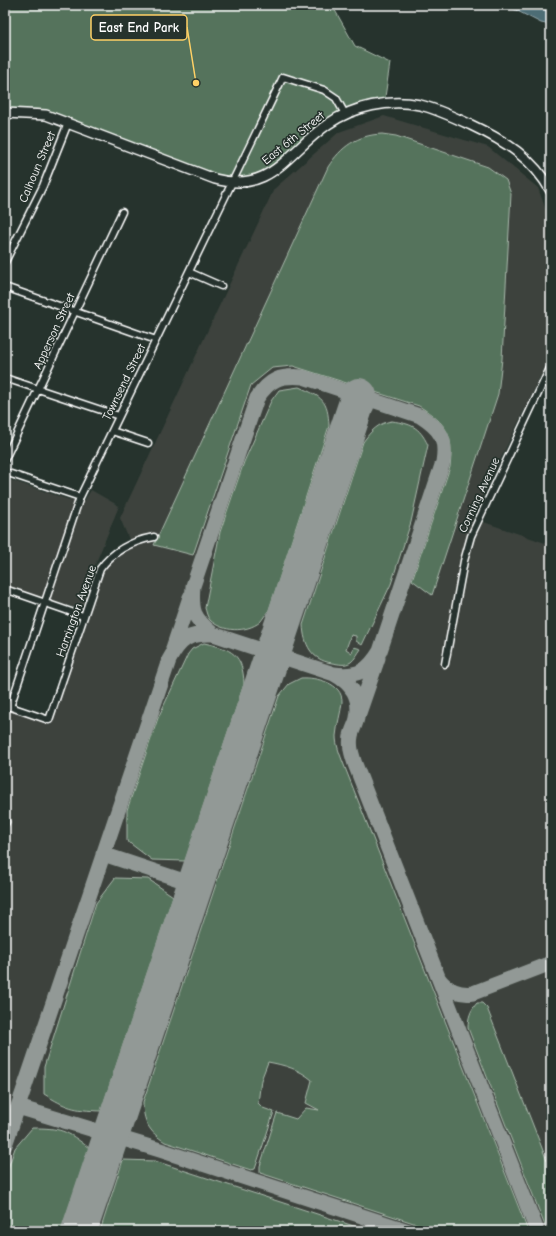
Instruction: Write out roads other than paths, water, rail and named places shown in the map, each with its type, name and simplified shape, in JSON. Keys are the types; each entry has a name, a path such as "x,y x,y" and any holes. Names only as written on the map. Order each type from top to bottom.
{"main road":[{"name":"East 6th Street","path":"5,113 46,115 231,183 247,182 271,173 316,133 345,114 363,107 403,103 434,109 493,135 519,151 541,174 551,191"}],"street":[{"name":"Townsend Street","path":"8,706 45,603 80,497 283,76 324,90 336,98 345,114"},
{"name":"Calhoun Street","path":"5,262 43,186 68,123"},
{"name":"Apperson Street","path":"5,459 122,212"},
{"path":"189,272 221,286"},
{"path":"5,287 156,340"},
{"name":"Corning Avenue","path":"445,664 464,561 472,536 551,366"},
{"path":"5,378 119,416"},
{"path":"112,431 148,443"},
{"path":"5,472 80,497"},
{"name":"Harrington Avenue","path":"8,706 49,720 100,569 108,559 127,545 154,537"},
{"path":"5,589 83,616"}],"water":[{"path":"506,5 551,5 551,25 541,23"}],"place":[{"name":"East End Park","path":"196,83"}]}
